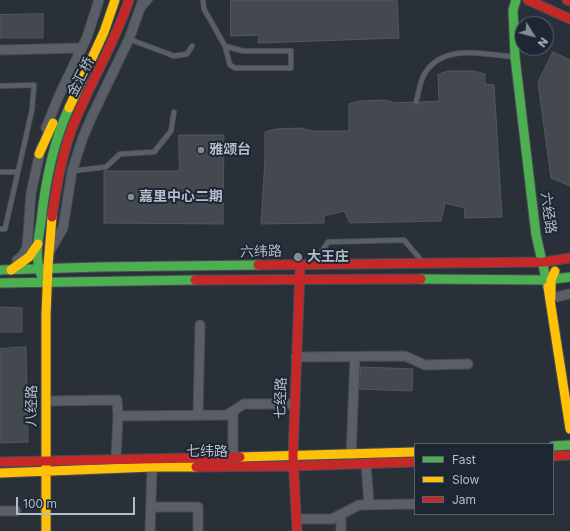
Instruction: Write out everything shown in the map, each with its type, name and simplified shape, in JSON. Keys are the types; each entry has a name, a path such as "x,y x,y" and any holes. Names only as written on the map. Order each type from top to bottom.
{"main road":[{"name":"金汇桥","path":"51,139 91,61 104,32 115,0"},
{"name":"金汇桥","path":"60,168 75,120 117,34 129,0"},
{"name":"六经路","path":"516,0 514,10 515,58 536,235 549,280 568,395 570,429"},
{"path":"528,0 570,18"},
{"path":"39,154 51,139"},
{"path":"48,282 40,275 38,268 38,244 51,139"},
{"name":"八经路","path":"46,531 45,460 48,282 53,209 60,168"},
{"path":"11,270 28,257 38,244"},
{"path":"549,280 557,268 570,259"},
{"name":"六纬路","path":"0,269 544,262 570,259"},
{"name":"七经路","path":"297,531 293,456 300,265"},
{"name":"六纬路","path":"0,283 299,279 458,281 549,280 570,277"},
{"path":"554,446 570,445"},
{"name":"七纬路","path":"0,462 116,458 352,455 414,452"},
{"path":"554,456 570,454"},
{"name":"七纬路","path":"0,473 152,466 294,466 414,462"}],"street":[{"path":"0,269 15,262 22,256 26,248 31,193 45,131 58,98 87,37 99,0"},
{"path":"50,250 63,228 72,171 83,137 129,39 143,0"},
{"path":"0,50 82,48"},
{"path":"551,298 570,294"},
{"path":"198,415 200,325"},
{"path":"296,357 405,356 425,365 468,364"},
{"path":"352,455 355,357"},
{"path":"46,401 117,400 118,416 116,458"},
{"path":"118,416 227,415 244,404 294,404"},
{"path":"233,411 233,456"},
{"path":"366,464 369,505"},
{"path":"150,531 152,466"},
{"path":"296,519 332,519 359,505 414,504"},
{"path":"151,507 198,507 198,531"},
{"path":"0,511 16,512"},
{"path":"341,514 341,531"}],"lane":[{"path":"140,10 150,0"},
{"path":"203,0 204,9 225,46 230,65 235,68 291,68 291,50 243,51 225,46"},
{"path":"129,39 174,56 186,54 192,46"},
{"path":"416,102 424,74 435,61 450,54 464,52 515,58"},
{"path":"0,86 34,85 32,110 5,229 0,229"},
{"path":"72,171 106,167 120,154 154,152 171,131 174,112"},
{"path":"0,172 17,172"},
{"path":"312,265 328,242 404,240 424,263"}],"building":[{"path":"231,0 397,0 399,38 258,43 259,35 231,36"},
{"path":"43,14 43,38 0,38 0,15"},
{"path":"554,52 570,60 570,186 551,178 538,83 551,56 554,56"},
{"path":"448,71 474,71 485,74 485,84 494,85 502,217 464,218 465,208 445,203 441,221 350,223 344,211 324,216 324,223 261,224 265,132 275,129 301,128 312,131 349,131 349,104 359,101 385,100 396,103 412,102 416,106 420,102 439,101 438,75"},
{"path":"179,135 224,135 223,224 104,223 104,171 179,171"},
{"path":"0,307 22,308 22,332 0,332"},
{"path":"26,347 28,442 0,443 0,349"},
{"path":"361,367 413,369 412,391 360,389"}],"traffic: fast":[{"path":"516,0 513,10 515,57 536,235 548,287"},
{"path":"42,277 38,264 37,250 45,193 50,164 58,136 69,108"},
{"path":"0,270 258,265"},
{"path":"421,279 547,280 570,277"},
{"path":"0,283 195,280"},
{"path":"554,446 570,445"}],"traffic: slow":[{"path":"69,108 104,32 115,0"},
{"path":"39,154 53,123"},
{"path":"46,531 46,315 52,217"},
{"path":"11,270 29,257 38,244"},
{"path":"551,298 551,280 555,271"},
{"path":"548,287 570,429"},
{"path":"240,457 414,452"},
{"path":"0,473 152,467 196,467"}],"traffic: jam":[{"path":"52,217 59,174 71,131 116,33 129,0"},
{"path":"528,0 570,19"},
{"path":"258,265 544,262 570,258"},
{"path":"297,531 293,456 300,269"},
{"path":"195,280 421,279"},
{"path":"554,456 570,455"},
{"path":"0,462 240,457"},
{"path":"196,467 293,466 414,462"}],"place":[{"name":"雅颂台","path":"201,150"},
{"name":"嘉里中心二期","path":"131,197"},
{"name":"大王庄","path":"298,257"}]}
